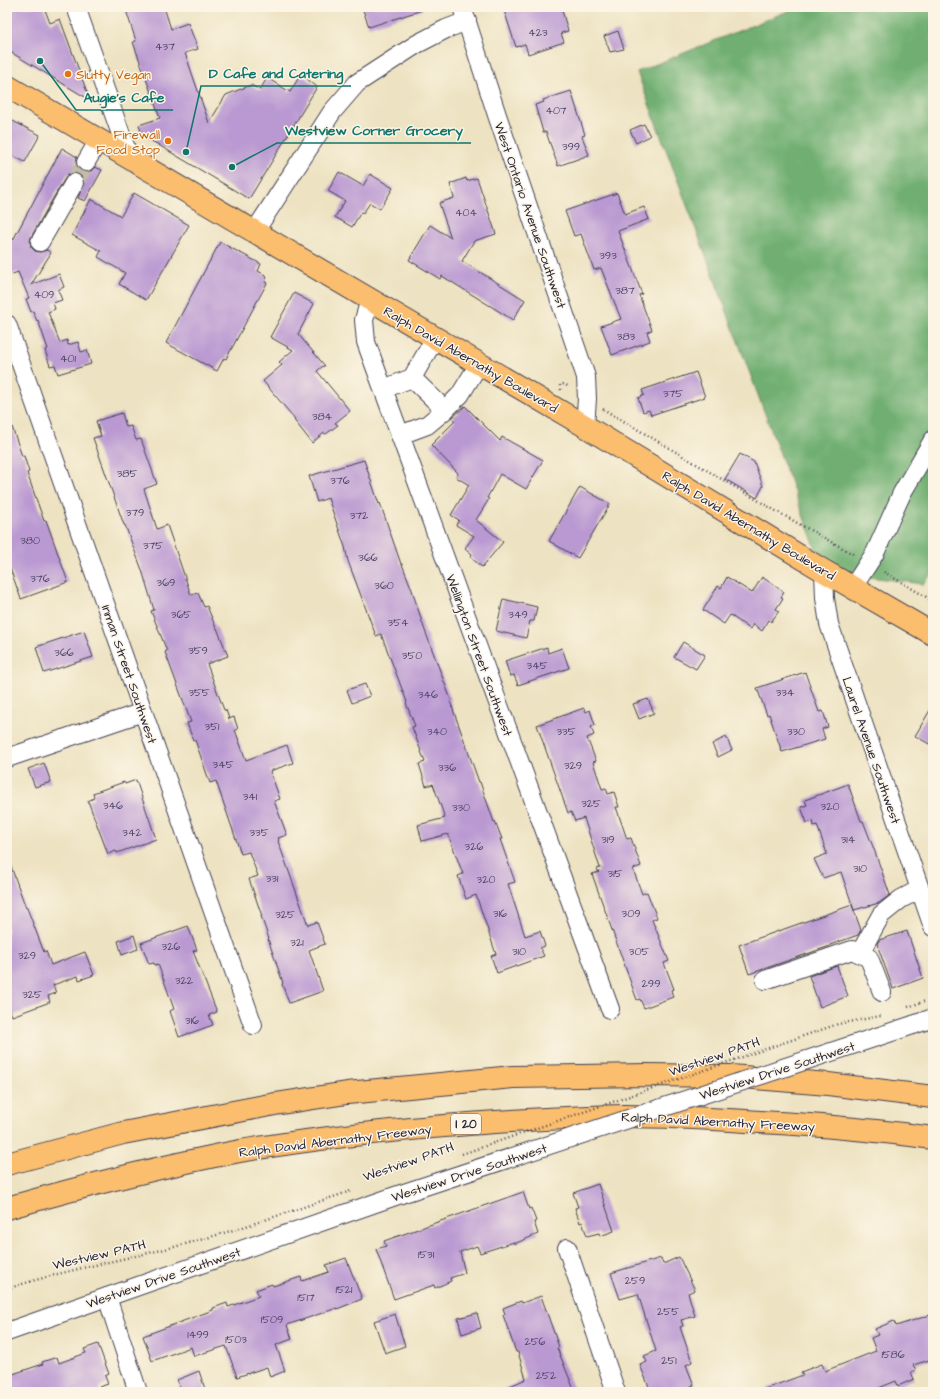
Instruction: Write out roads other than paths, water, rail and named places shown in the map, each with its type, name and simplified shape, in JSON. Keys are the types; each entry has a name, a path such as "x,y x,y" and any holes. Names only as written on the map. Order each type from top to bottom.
{"main road":[{"name":"Ralph David Abernathy Boulevard","path":"7,86 585,426 824,571 933,634"},
{"path":"7,1164 123,1133 275,1104 354,1092 513,1077 647,1075 731,1076 828,1084 933,1097"},
{"name":"Ralph David Abernathy Freeway","path":"7,1208 68,1191 180,1164 299,1142 393,1129 544,1119 625,1116 709,1118 794,1124 887,1132 933,1138"}],"street":[{"path":"76,7 129,157"},
{"path":"255,231 332,112 357,83 417,44 446,29 465,14"},
{"name":"West Ontario Avenue Southwest","path":"465,14 497,115 586,377 587,399 585,426"},
{"path":"86,162 99,140"},
{"path":"40,242 74,183"},
{"name":"Wellington Street Southwest","path":"370,299 364,320 366,342 610,1009"},
{"name":"Inman Street Southwest","path":"7,324 253,1025"},
{"path":"383,389 412,378 436,338"},
{"path":"400,435 427,425 445,410 460,395 479,364"},
{"path":"412,378 445,410"},
{"path":"853,587 875,553 902,493 933,440"},
{"name":"Laurel Avenue Southwest","path":"824,571 825,598 829,624 933,928"},
{"path":"7,758 143,712"},
{"path":"860,953 881,915 901,899 920,889"},
{"path":"765,980 852,950 869,958 882,992"},
{"name":"Westview Drive Southwest","path":"7,1332 401,1194 933,1018"},
{"path":"567,1248 616,1392"},
{"path":"107,1297 138,1392"}],"tunnel":[{"path":"74,183 86,162"}],"place":[{"name":"Augie's Cafe","path":"40,61"},
{"name":"Slutty Vegan","path":"68,74"},
{"name":"Firewall Food Stop","path":"168,141"},
{"name":"D Cafe and Catering","path":"186,152"},
{"name":"Westview Corner Grocery","path":"232,167"}]}
